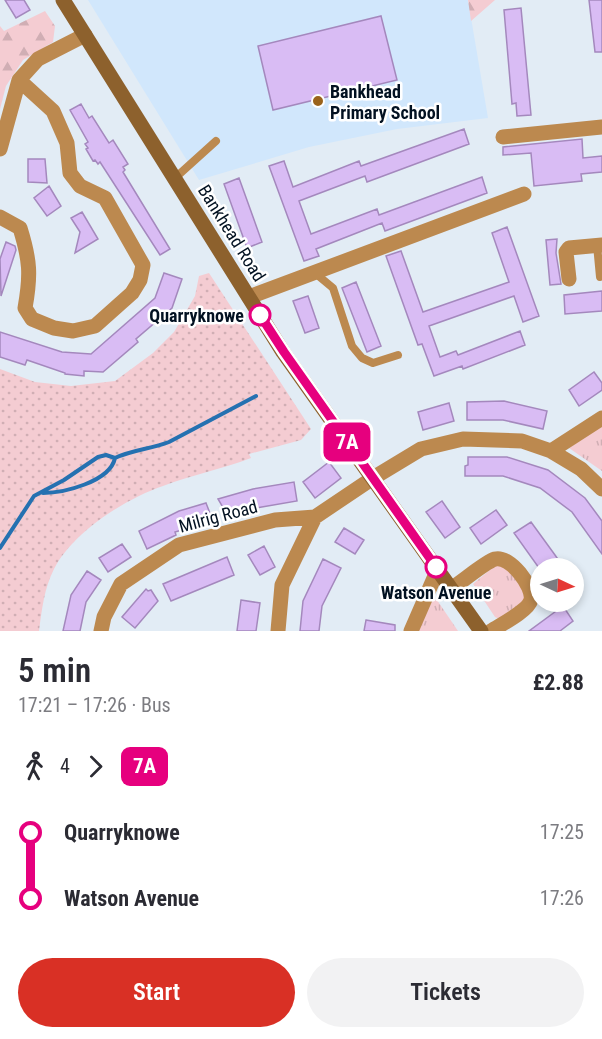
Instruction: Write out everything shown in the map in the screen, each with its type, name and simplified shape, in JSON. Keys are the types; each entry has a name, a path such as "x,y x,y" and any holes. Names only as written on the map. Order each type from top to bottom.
{"street":[{"name":"Bankhead Road","path":"63,0 284,352 481,631"},
{"path":"0,149 19,80 38,59 85,35"},
{"path":"0,217 20,228 29,257 29,286 25,308 32,319 73,331 95,326 132,293 140,280 143,265 105,198 80,186 70,173 67,143 53,111 19,80"},
{"path":"503,137 602,127"},
{"path":"249,297 524,194"},
{"path":"569,279 567,252 569,248 600,245"},
{"path":"551,451 602,418"},
{"path":"278,631 282,585 315,517 421,449 464,438 522,441 551,451 581,469 602,489"},
{"name":"Milrig Road","path":"101,631 104,617 121,584 179,545 275,520 315,517"},
{"path":"452,588 494,560 504,559 513,565 529,590 531,599 527,608 490,631"},
{"path":"411,631 438,569"}],"lane":[{"path":"175,178 216,141"},
{"path":"600,245 600,278"},
{"path":"313,272 333,288 352,346 362,358 373,363 398,355"}],"shaded area":[{"name":"Bankhead Primary School","path":"88,0 468,0 488,118 397,129 309,147 199,180"}],"green space":[{"path":"468,0 495,0 471,21"},
{"path":"45,11 55,26 53,42 23,60 6,86 0,109 0,26 4,31"},
{"path":"209,273 311,429 301,440 249,454 251,458 163,486 133,499 101,518 74,542 54,569 44,599 39,631 0,631 0,369 35,382 71,386 115,381 153,353 174,332 195,296 199,276"},
{"path":"602,424 602,471 569,448"},
{"path":"497,564 505,565 526,594 526,599 499,619 495,617 473,584"},
{"path":"433,599 437,600 458,631 418,631"}],"building":[{"path":"5,0 24,0 30,10 16,18"},
{"path":"589,0 602,0 602,52 595,52"},
{"path":"521,8 531,115 517,116 516,103 512,104 504,10"},
{"path":"381,16 397,80 273,110 258,46"},
{"path":"81,104 89,118 92,116 109,143 113,140 128,164 123,167 125,170 123,172 170,249 160,255 100,162 98,164 95,160 93,161 86,149 88,148 85,144 88,142 70,110"},
{"path":"464,129 469,144 367,182 365,176 299,201 311,234 377,209 379,215 482,177 487,193 385,231 382,223 316,249 319,256 304,261 269,166 284,161 293,187 359,161 361,166"},
{"path":"582,139 583,158 602,156 602,172 581,174 582,181 534,186 531,153 503,155 503,147"},
{"path":"28,159 45,159 47,183 28,182"},
{"path":"239,178 262,242 247,248 224,184"},
{"path":"49,186 61,206 47,216 34,198"},
{"path":"82,212 98,239 75,253 80,232 71,218"},
{"path":"507,227 539,316 523,322 514,296 429,326 440,357 456,351 458,355 520,331 525,345 463,369 462,366 434,376 422,344 418,345 386,256 401,251 423,312 509,282 492,233"},
{"path":"557,239 556,253 561,284 550,285 546,240"},
{"path":"6,242 15,246 16,250 1,296 0,259"},
{"path":"164,273 182,279 172,308 136,339 138,342 103,372 84,371 84,376 65,374 27,360 25,365 0,357 0,332 62,352 91,354 155,298"},
{"path":"356,282 381,346 367,352 342,288"},
{"path":"602,291 602,311 565,314 564,295"},
{"path":"308,296 319,328 305,333 293,301"},
{"path":"594,372 602,383 602,390 579,406 569,390"},
{"path":"504,401 547,411 543,429 503,420 467,420 467,402"},
{"path":"449,403 454,421 423,430 418,412"},
{"path":"468,457 507,457 548,470 585,498 602,521 602,554 572,512 540,488 503,476 465,476"},
{"path":"329,462 341,478 315,498 303,482"},
{"path":"294,482 297,501 256,508 228,516 218,499 253,489"},
{"path":"442,501 460,527 445,538 426,512"},
{"path":"206,503 213,521 175,532 176,535 147,549 139,531 179,511"},
{"path":"496,510 507,525 481,544 470,528"},
{"path":"531,522 557,558 532,558 514,533"},
{"path":"344,528 364,540 355,554 335,542"},
{"path":"122,544 131,557 108,572 99,558"},
{"path":"264,546 275,567 260,575 248,555"},
{"path":"227,557 234,575 171,601 163,584"},
{"path":"323,559 341,568 322,606 319,631 300,631 303,601"},
{"path":"87,571 101,580 86,602 80,631 63,631 71,595"},
{"path":"146,589 151,590 158,601 135,628 122,617"},
{"path":"241,600 260,603 256,631 237,631"},
{"path":"555,612 567,612 573,621 560,631 529,631"},
{"path":"366,620 395,625 395,631 364,631"}],"waterway":[{"path":"0,548 34,496 64,480 98,457 106,455 115,458 169,442 256,396"},
{"path":"43,493 85,485 104,474 115,458"}],"bus line":[{"name":"7A","path":"260,315 436,567"}],"place":[{"name":"Bankhead Primary School","path":"318,101"},
{"name":"Quarryknowe","path":"260,315"},
{"name":"Watson Avenue","path":"436,567"}]}
